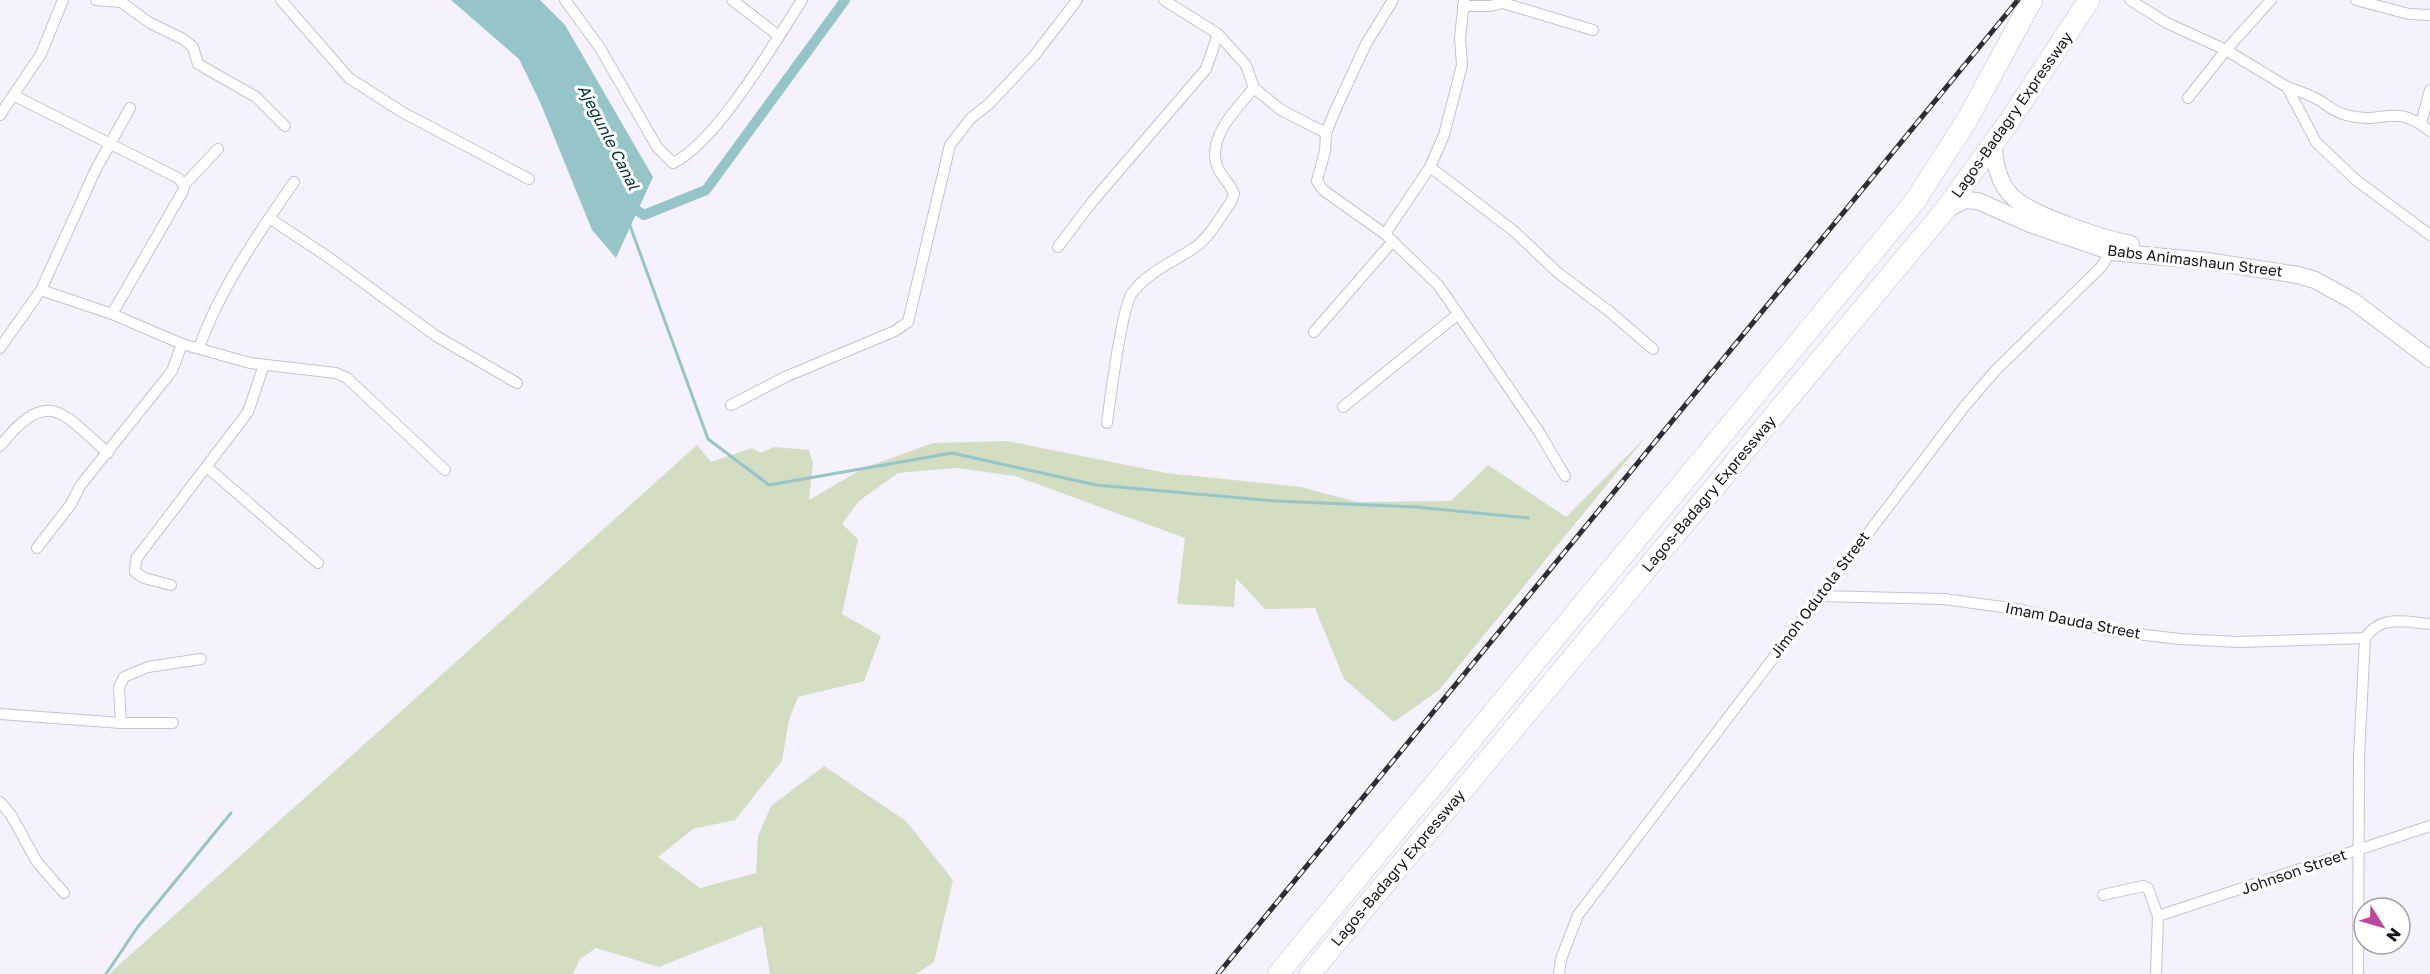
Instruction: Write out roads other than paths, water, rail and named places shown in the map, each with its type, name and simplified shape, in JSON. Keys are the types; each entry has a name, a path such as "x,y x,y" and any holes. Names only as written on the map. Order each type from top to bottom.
{"highway":[{"name":"Lagos-Badagry Expressway","path":"1278,974 1915,201 1967,120 2032,0"},
{"name":"Lagos-Badagry Expressway","path":"1310,974 1945,210 2089,0"}],"main road":[{"name":"Babs Animashaun Street","path":"1993,143 2000,178 2014,198 2114,246"},
{"name":"Babs Animashaun Street","path":"1945,210 1965,200 1978,201 2030,224 2114,246 2256,259 2318,273 2354,292 2426,351"}],"street":[{"path":"0,115 15,96 41,54 63,0"},
{"path":"96,0 121,2 150,23 183,39 193,47 198,64 256,97 285,126"},
{"path":"281,0 349,78 402,112 529,179"},
{"path":"565,0 600,48 657,147 673,163 680,160 703,139 727,111 802,0"},
{"path":"732,0 779,36"},
{"path":"731,405 785,377 895,331 908,322 950,146 970,118 989,104 1034,56 1077,0"},
{"path":"1164,0 1218,34 1246,66 1254,88 1281,110 1326,133"},
{"path":"1394,0 1348,80 1326,133 1325,151 1317,182 1323,190 1389,238 1439,286 1565,476"},
{"path":"2130,0 2168,23 2226,50 2287,87 2315,97 2333,111 2349,116 2376,118 2394,114 2406,115 2426,127 2430,90"},
{"path":"2188,98 2226,50 2271,0"},
{"path":"2356,0 2409,14 2430,15"},
{"path":"1314,332 1389,238 1430,167 1444,135 1459,86 1462,65 1460,38 1464,3 1490,6 1503,3 1593,30"},
{"path":"1058,247 1092,202 1206,69 1218,34"},
{"path":"2287,87 2316,142 2356,180 2430,236"},
{"path":"1107,423 1124,315 1130,295 1178,255 1196,247 1232,202 1234,194 1217,165 1215,148 1233,112 1254,88"},
{"path":"15,96 178,178 184,185"},
{"path":"0,348 41,290 110,144 130,108"},
{"path":"112,314 183,191 184,185 218,149"},
{"path":"1430,167 1515,232 1557,272 1610,312 1653,349"},
{"path":"199,348 212,316 269,218 294,182"},
{"path":"269,218 331,259 436,336 517,383"},
{"name":"Jimoh Odutola Street","path":"1559,974 1561,959 1578,915 1818,596 1995,370 2101,267 2114,246"},
{"path":"41,290 112,314 182,344 264,365 336,373 347,378 445,470"},
{"path":"1343,407 1458,314"},
{"path":"37,548 71,504 80,486 172,371 182,344"},
{"path":"171,585 144,578 135,572 136,559 157,529 208,468 248,412 264,365"},
{"path":"0,446 19,423 41,410 52,409 64,415 108,453"},
{"path":"208,468 318,563"},
{"name":"Imam Dauda Street","path":"1818,596 1944,599 2017,609 2111,631 2180,639 2248,642 2366,638"},
{"path":"2358,974 2358,850 2366,638 2372,627 2389,621 2430,624"},
{"path":"121,723 119,687 124,677 147,667 201,659"},
{"path":"0,714 121,723 173,723"},
{"path":"0,802 11,815 37,862 64,893"},
{"name":"Johnson Street","path":"2158,916 2430,826"},
{"path":"2103,895 2144,886 2148,888 2158,916 2156,974"}],"water":[{"path":"451,0 540,0 565,25 653,177 616,258 592,230 540,102 519,59"}],"waterway":[{"name":"Ajegunle Canal","path":"627,204 644,215 706,190 845,0"},
{"path":"629,223 708,439 769,485 952,453 1096,485 1276,501 1416,507 1528,518"},
{"path":"106,974 137,928 231,813"}],"railway":[{"path":"1218,974 2018,0"}]}
